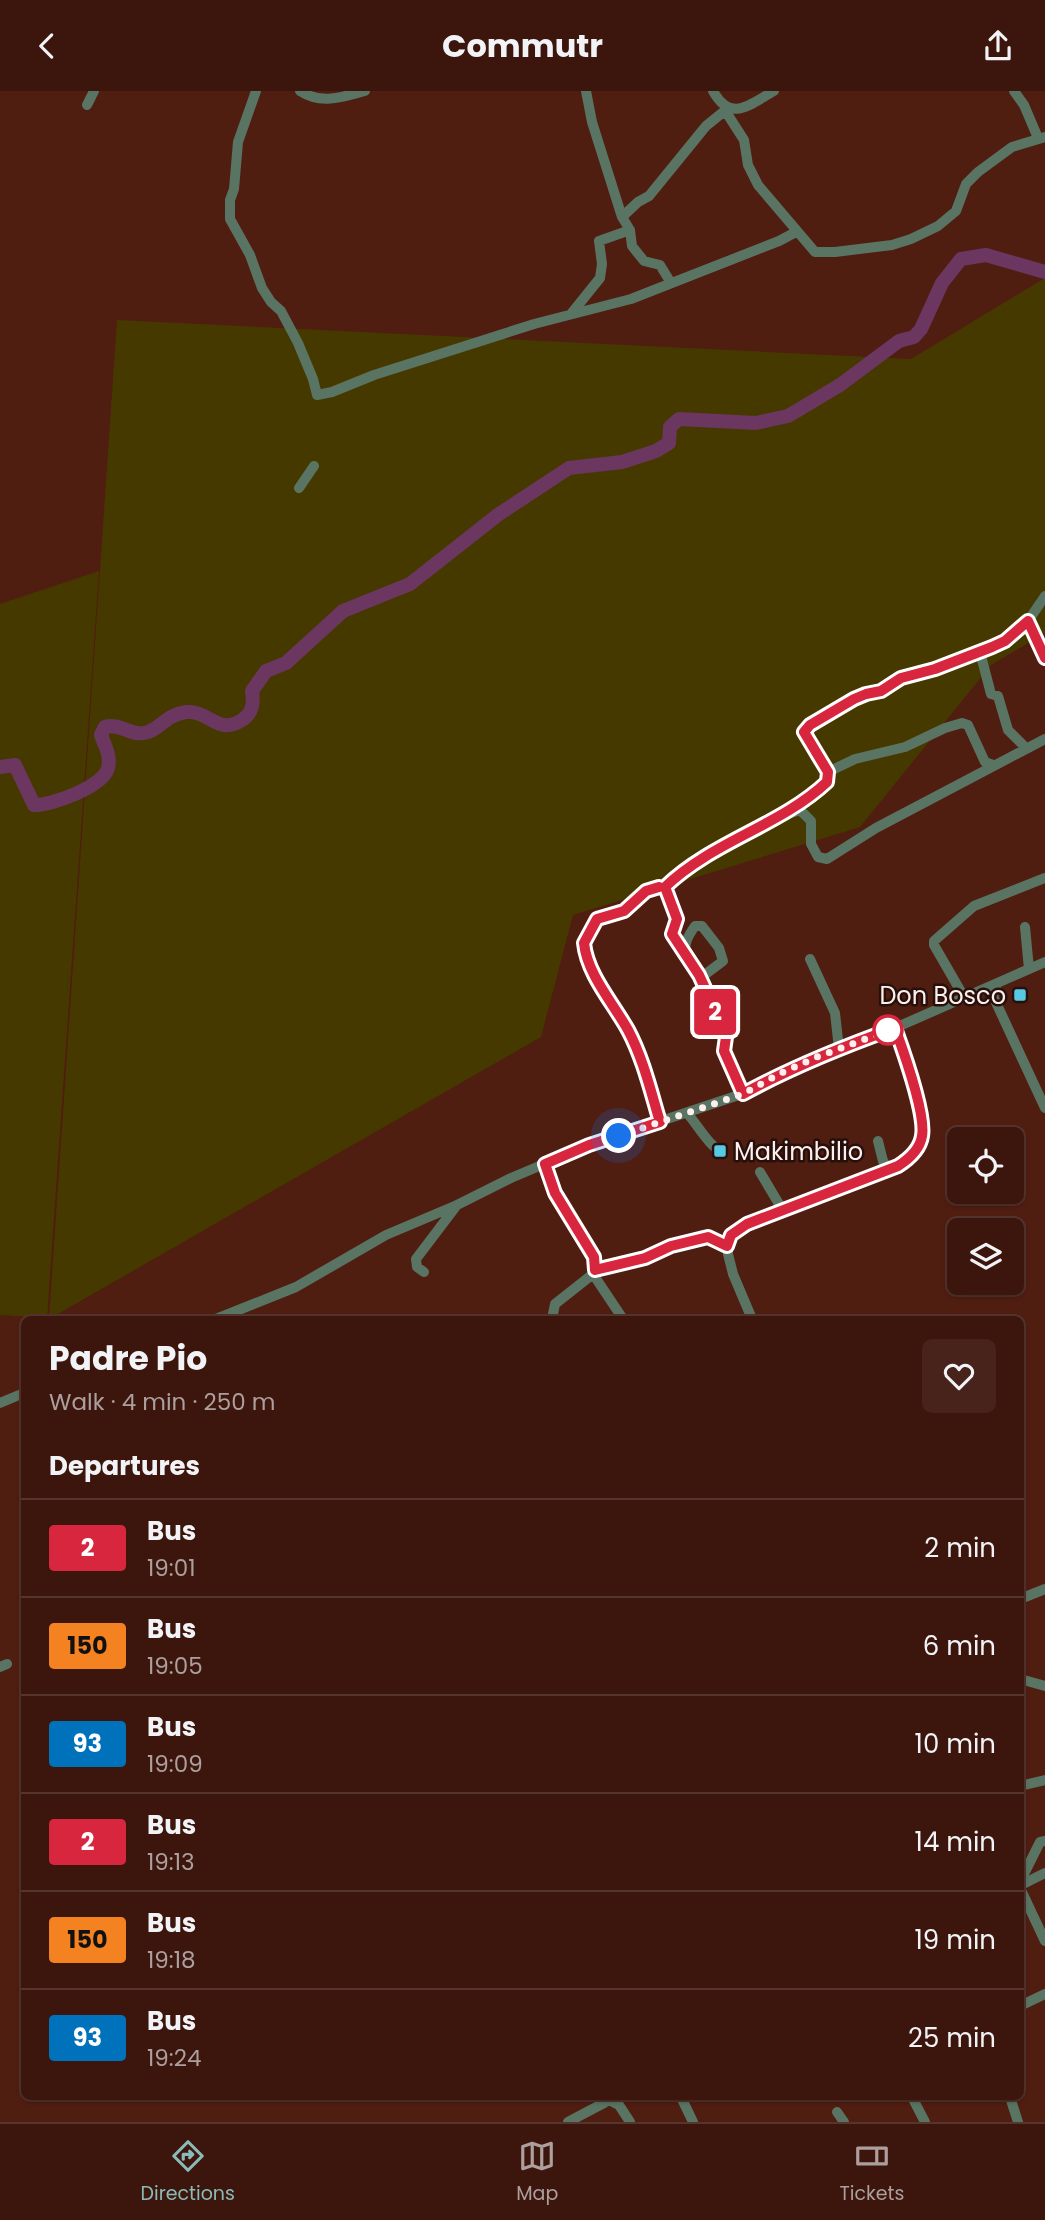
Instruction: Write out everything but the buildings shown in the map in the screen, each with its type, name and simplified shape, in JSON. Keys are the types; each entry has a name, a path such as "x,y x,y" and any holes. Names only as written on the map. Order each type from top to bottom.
{"street":[{"path":"87,105 94,91"},
{"path":"256,91 238,142 230,219 250,255 262,288 281,311 298,343 317,395 472,344 631,299 796,232"},
{"path":"300,91 310,97 325,100 365,91"},
{"path":"586,91 592,122 622,217 630,230 632,246 643,261 660,265 671,283"},
{"path":"713,91 744,140 748,165 758,185 815,252 892,245 938,226 956,211 966,184 978,172 1012,147 1041,137 1014,91"},
{"path":"622,217 649,196 706,126 727,111 737,110 774,91"},
{"path":"571,314 600,278 602,264 599,241 630,230"},
{"path":"299,488 314,466"},
{"path":"660,1122 629,1031 592,970 584,943 597,919 624,911 646,891 666,886 719,847 788,813 827,782 828,772 804,732 805,728 854,699 881,691 901,678 935,669 1005,641 1028,621 1045,596"},
{"path":"1028,621 1045,658"},
{"path":"980,652 991,694 998,697 1007,730 1027,748"},
{"path":"828,772 855,758 905,747 945,727 962,723 968,725 977,740 985,762 993,765"},
{"path":"788,813 800,810 811,821 811,844 818,857 824,860 861,836 1045,739"},
{"path":"964,997 934,941 974,907 1045,878"},
{"path":"666,886 665,890 677,919 672,934 699,975 723,1027 726,1037 724,1051 743,1094"},
{"path":"685,955 684,945 692,930 696,926 702,926 719,948 723,961 703,976 702,984"},
{"path":"1025,927 1029,969"},
{"path":"810,959 835,1013 839,1049"},
{"path":"224,1316 296,1287 386,1235 589,1145 743,1094 781,1073 895,1028 1045,962"},
{"path":"997,984 993,996 1045,1108"},
{"path":"751,1316 733,1274 727,1246 731,1235 739,1228 782,1209 888,1169 914,1154 923,1134 912,1081 895,1028"},
{"path":"687,1113 711,1145 723,1152"},
{"path":"878,1141 888,1169"},
{"path":"545,1164 555,1193 594,1257 594,1272 621,1316"},
{"path":"760,1172 782,1209"},
{"path":"424,1272 417,1267 416,1259 457,1205"},
{"path":"553,1316 559,1299 594,1272 645,1258 671,1246 708,1237 727,1246"},
{"path":"0,1403 21,1394"},
{"path":"1024,1597 1045,1589"},
{"path":"1024,1785 1045,1780"},
{"path":"1024,1874 1040,1842 1045,1841"},
{"path":"1024,1885 1045,1873"},
{"path":"1024,1891 1045,1941"},
{"path":"1024,2005 1045,1994"},
{"path":"568,2122 605,2100"},
{"path":"611,2100 619,2105 630,2122"},
{"path":"682,2100 693,2122"},
{"path":"914,2100 925,2122"},
{"path":"1011,2100 1018,2122"},
{"path":"1015,2111 1027,2122"},
{"path":"837,2112 844,2122"}],"shaded area":[{"path":"1045,278 1045,633 991,665 860,827 573,915 541,1037 54,1316 49,1316 117,320 911,359"},
{"path":"99,571 47,1316 0,1315 0,604"}],"waterway":[{"path":"0,767 15,765 34,805 42,804 76,794 104,775 109,764 101,735 105,727 137,733 148,732 186,712 194,712 220,724 234,724 251,711 252,691 266,671 286,663 343,611 410,584 499,514 569,468 622,462 656,451 669,443 670,427 679,419 756,423 788,416 840,385 899,341 914,337 921,329 942,283 961,259 986,255 1045,272"}],"bus line":[{"name":"2","path":"659,887 646,891 624,911 597,919 585,937 584,949 592,970 629,1031 660,1122 589,1145 545,1164 555,1193 594,1257 595,1270 645,1258 697,1238 708,1237 727,1246 731,1235 739,1228 761,1217 898,1166 914,1154 923,1130 912,1081 895,1028 817,1057 743,1094 724,1051 726,1037 723,1027 699,975 672,934 677,919 665,887 719,847 788,813 827,782 828,772 804,732 805,728 854,699 881,691 901,678 935,669 1005,641 1028,621 1045,658"}],"place":[{"name":"Don Bosco","path":"1020,995"},
{"name":"Makimbilio","path":"720,1151"}],"route":[{"path":"619,1136 743,1094 817,1057 895,1028 888,1030"}]}
